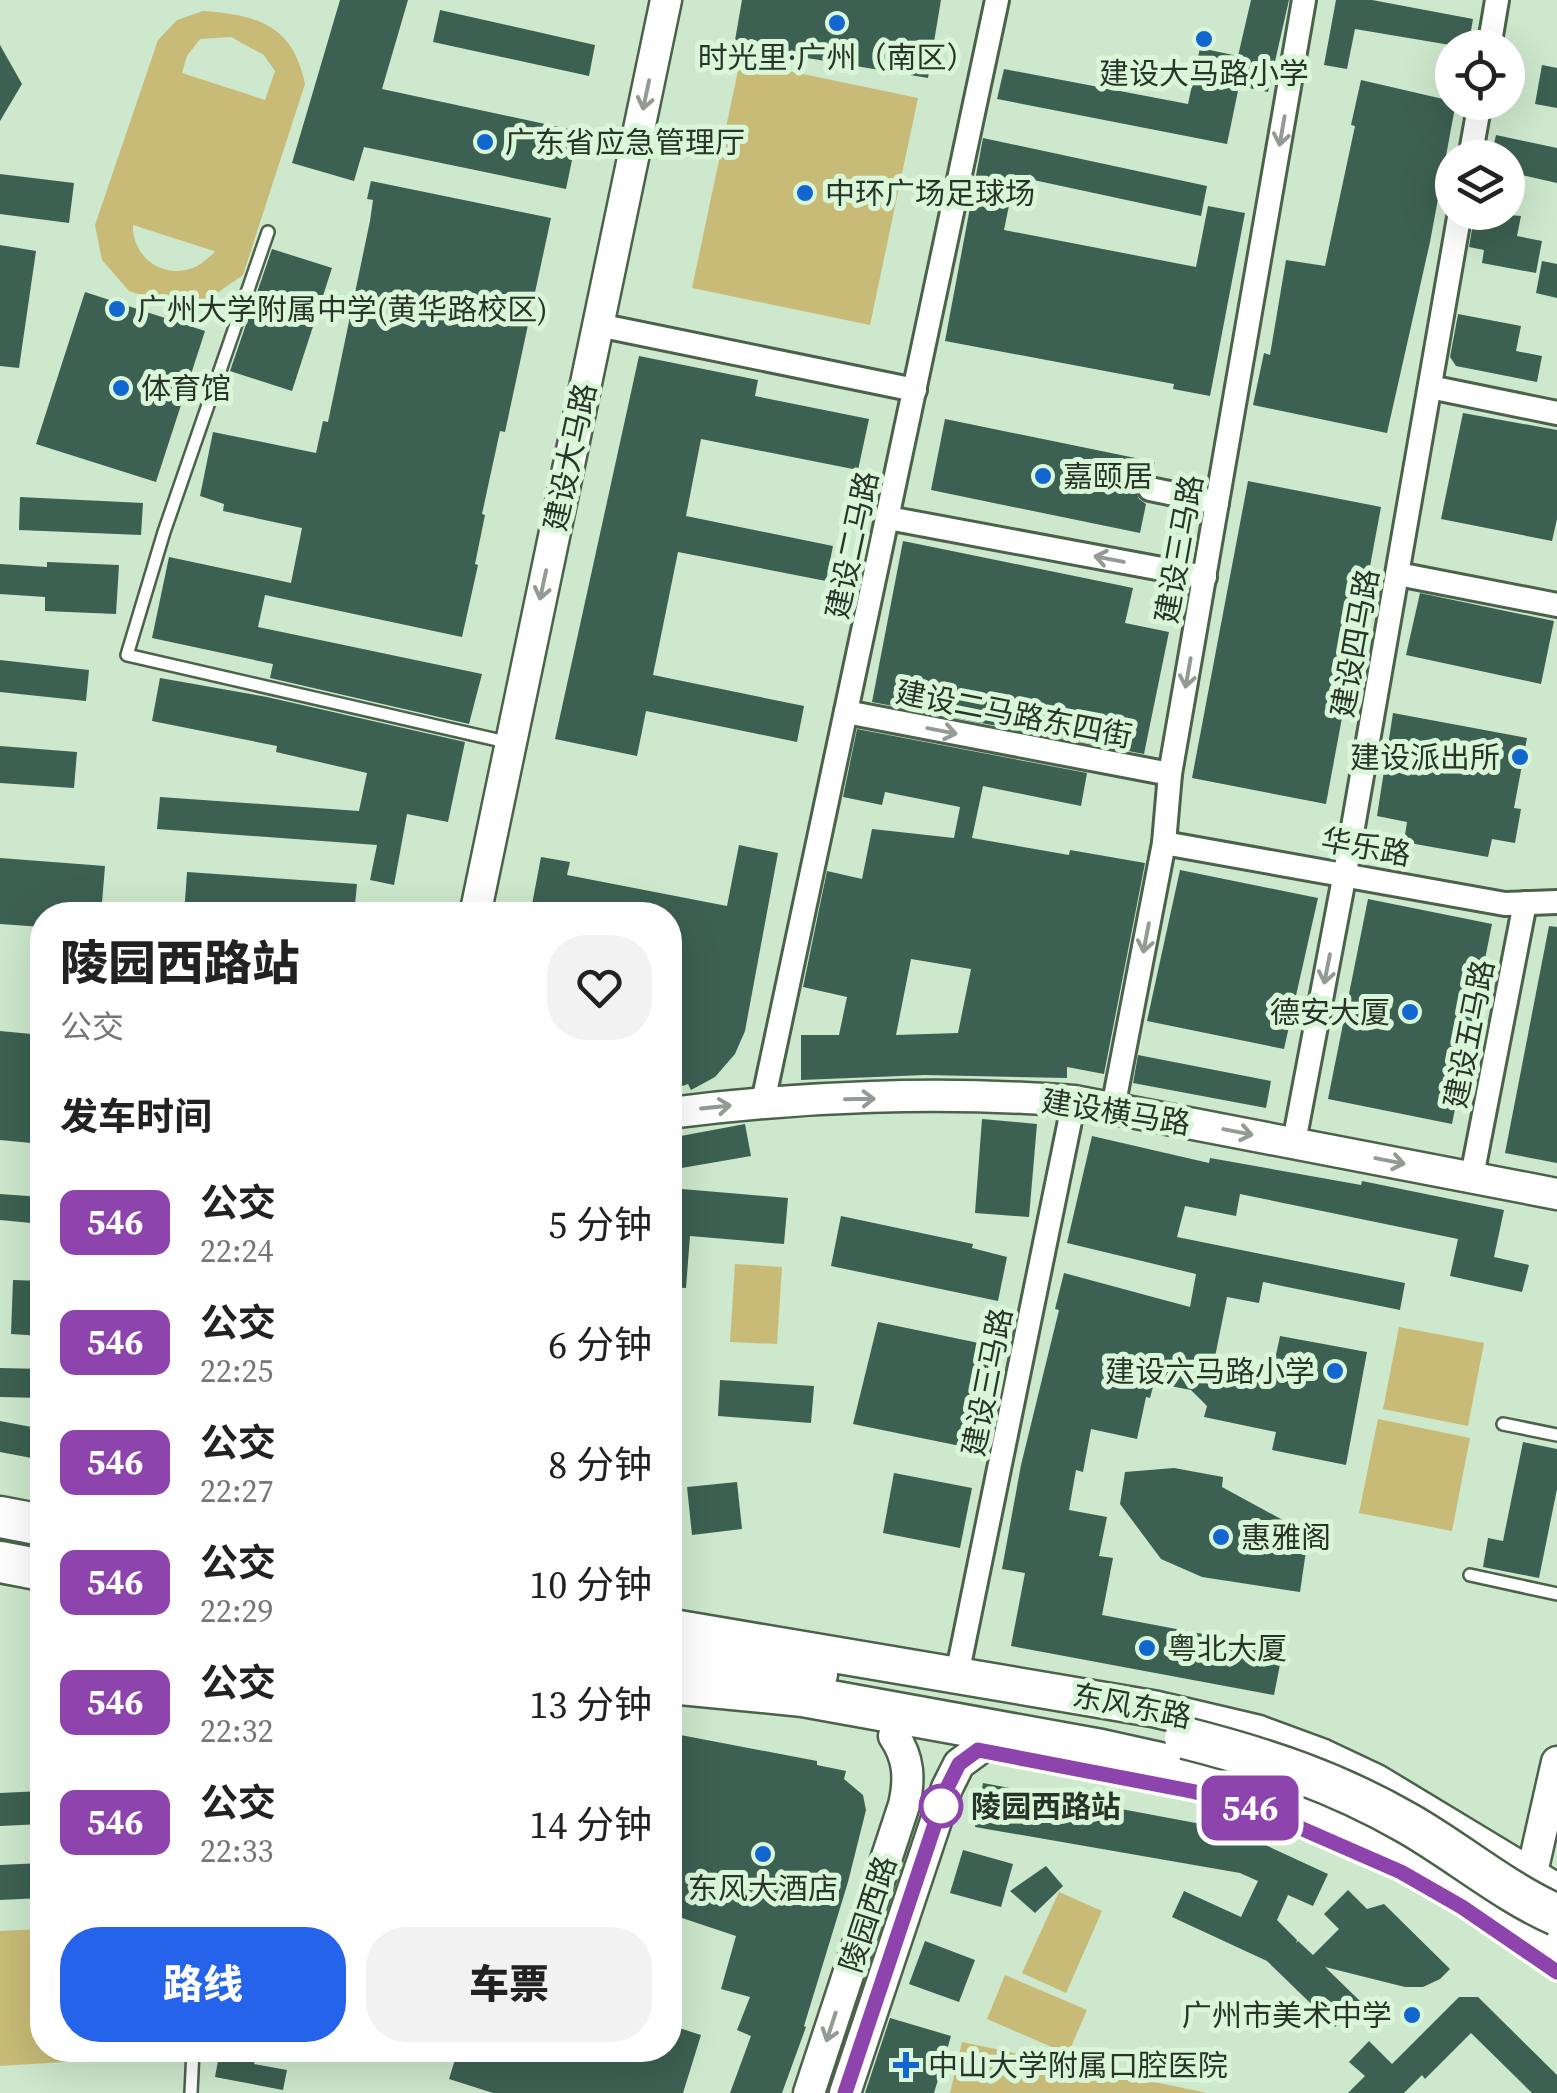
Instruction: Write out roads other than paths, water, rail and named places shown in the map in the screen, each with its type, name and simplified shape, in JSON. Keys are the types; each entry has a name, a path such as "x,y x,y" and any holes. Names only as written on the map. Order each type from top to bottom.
{"highway":[{"path":"0,1516 30,1522"},
{"path":"0,1562 30,1568"},
{"name":"东风东路","path":"682,1651 1186,1738 1258,1756 1332,1782 1557,1915"},
{"name":"东风东路","path":"684,1686 799,1719 1196,1792 1282,1820 1401,1872 1462,1907 1557,1972"},
{"name":"东风东路","path":"684,1686 803,1696 1150,1759 1250,1782 1322,1811 1390,1845 1557,1949"}],"main road":[{"name":"东风东路","path":"682,1629 1171,1712 1235,1727 1291,1744 1404,1798 1544,1884"}],"street":[{"name":"建设大马路","path":"478,902 666,0"},
{"name":"建设二马路","path":"763,1102 997,0"},
{"name":"建设三马路","path":"1113,1108 1164,842 1170,774 1304,0"},
{"path":"1492,30 1498,0"},
{"name":"建设四马路","path":"1294,1142 1457,230"},
{"path":"598,325 916,390"},
{"path":"1430,386 1557,413"},
{"path":"1150,489 1217,503"},
{"path":"888,518 1204,577"},
{"path":"1398,574 1557,605"},
{"name":"建设二马路东四街","path":"846,712 1170,774"},
{"name":"华乐路","path":"1164,842 1506,904 1557,902"},
{"name":"建设五马路","path":"1472,1176 1525,903"},
{"name":"建设横马路","path":"682,1112 763,1102 984,1098 1074,1101 1557,1194"},
{"name":"建设三马路","path":"957,1675 1074,1101"},
{"name":"陵园西路","path":"809,2093 906,1798 905,1752 894,1736"},
{"name":"陵园西路","path":"844,2093 941,1806 959,1764 978,1750"},
{"path":"1557,1762 1544,1884 1537,1912 1557,1949"},
{"path":"906,1798 930,1794 941,1806"}],"lane":[{"path":"268,232 164,532 127,655 510,743"},
{"path":"1503,1424 1557,1434"},
{"path":"1470,1575 1557,1594"},
{"path":"191,2093 192,2062"}],"place":[{"name":"时光里·广州（南区）","path":"837,23"},
{"name":"建设大马路小学","path":"1204,39"},
{"name":"广东省应急管理厅","path":"485,142"},
{"name":"中环广场足球场","path":"805,193"},
{"name":"广州大学附属中学(黄华路校区)","path":"117,309"},
{"name":"体育馆","path":"121,388"},
{"name":"嘉颐居","path":"1043,476"},
{"name":"建设派出所","path":"1520,757"},
{"name":"德安大厦","path":"1410,1012"},
{"name":"建设六马路小学","path":"1335,1371"},
{"name":"惠雅阁","path":"1221,1537"},
{"name":"粤北大厦","path":"1147,1648"},
{"name":"陵园西路站","path":"941,1806"},
{"name":"东风大酒店","path":"763,1854"},
{"name":"广州市美术中学","path":"1412,2015"},
{"name":"中山大学附属口腔医院","path":"906,2065"}]}
